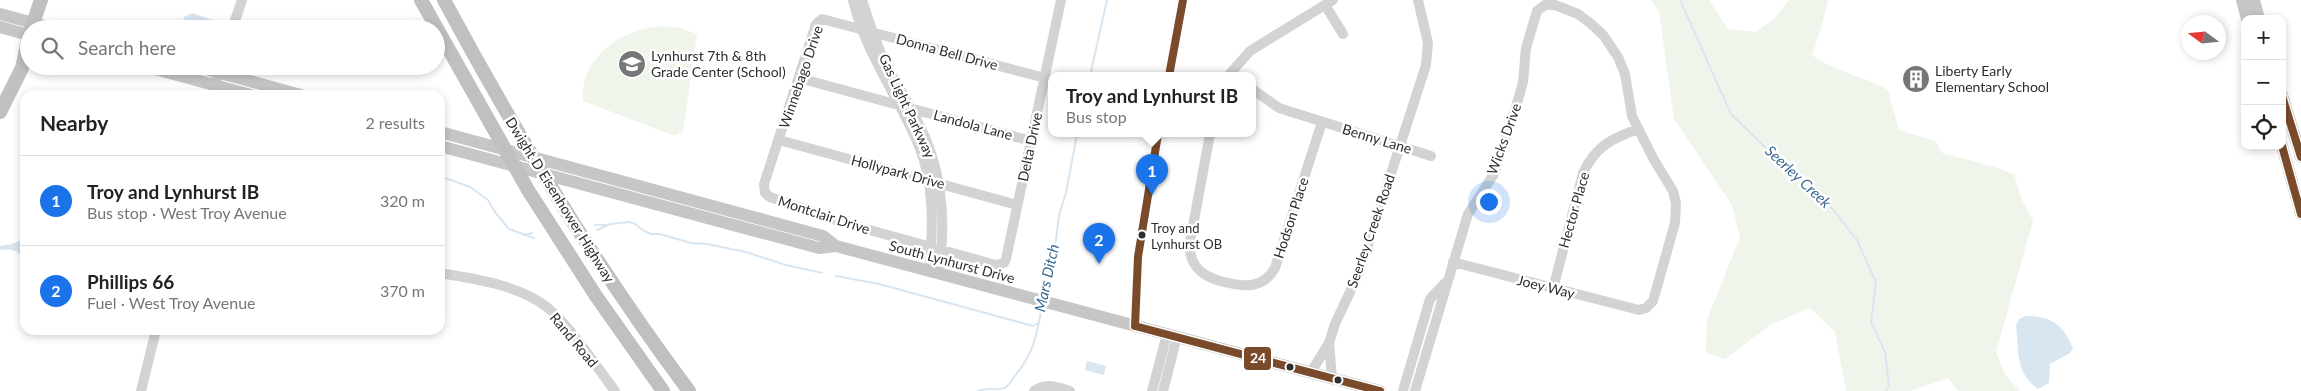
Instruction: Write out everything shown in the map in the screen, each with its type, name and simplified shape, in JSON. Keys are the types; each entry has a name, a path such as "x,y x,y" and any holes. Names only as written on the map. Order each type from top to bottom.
{"highway":[{"path":"34,20 41,0"},
{"name":"Dwight D Eisenhower Highway","path":"421,0 432,20"},
{"name":"Dwight D Eisenhower Highway","path":"444,0 548,186 612,285 689,391"},
{"name":"Dwight D Eisenhower Highway","path":"445,43 528,190 596,296 663,391"},
{"path":"0,112 20,74"}],"main road":[{"path":"2242,0 2246,15"},
{"path":"2254,0 2258,15"},
{"path":"0,14 20,25"},
{"path":"0,27 20,29"},
{"path":"171,75 215,90"},
{"path":"238,75 285,90"},
{"path":"2285,105 2301,157"},
{"name":"South Lynhurst Drive","path":"445,133 824,236 836,246"},
{"name":"South Lynhurst Drive","path":"445,147 819,248 836,246 1380,391"},
{"path":"2283,150 2301,214"}],"street":[{"path":"235,20 242,0"},
{"name":"Gas Light Parkway","path":"853,0 867,30"},
{"name":"Gas Light Parkway","path":"862,0 875,61 906,107 933,182 943,234 942,250 934,272"},
{"name":"Delta Drive","path":"1002,264 1006,259 1061,0"},
{"path":"1170,72 1183,0"},
{"name":"Seerley Creek Road","path":"1311,372 1329,343 1336,320 1359,274 1426,65 1429,50 1427,33 1418,0"},
{"path":"1234,72 1250,51 1329,2 1343,34"},
{"name":"Wicks Drive","path":"1415,391 1468,214 1494,174 1523,82 1526,48 1537,12 1545,5 1555,5 1578,14 1590,22 1602,35 1618,57 1624,74 1632,116 1638,129"},
{"name":"Donna Bell Drive","path":"821,20 827,18 1045,78"},
{"name":"Winnebago Drive","path":"764,192 764,184 798,78 816,24 821,20"},
{"path":"215,90 218,75"},
{"name":"Landola Lane","path":"798,78 1031,141"},
{"name":"Benny Lane","path":"1256,92 1276,107 1431,156"},
{"name":"Hodson Place","path":"1209,137 1190,242 1190,255 1198,270 1206,276 1247,287 1266,279 1275,268 1322,122"},
{"name":"Hector Place","path":"1553,288 1583,173 1591,158 1603,145 1638,129"},
{"name":"Joey Way","path":"1453,262 1639,310 1646,308 1653,300 1656,292 1675,223 1676,203 1673,191 1638,129"},
{"path":"1134,326 1138,257 1158,137"},
{"name":"Hollypark Drive","path":"779,140 1017,205"},
{"name":"Gas Light Parkway","path":"933,182 932,247 934,272"},
{"name":"Montclair Drive","path":"764,192 770,197 816,214 942,250 998,265 1002,264"},
{"name":"Rand Road","path":"445,274 510,288 542,304 562,322 616,391"},
{"name":"Wicks Drive","path":"1403,391 1430,299 1447,280"},
{"path":"141,391 155,335"},
{"path":"1152,391 1172,336"},
{"path":"1163,391 1172,336"},
{"name":"Seerley Creek Road","path":"1329,343 1332,378"},
{"path":"1037,388 1070,391"}],"shaded area":[{"path":"1651,0 1709,0 1728,29 1756,32 1775,18 1789,0 1828,0 1812,55 1830,66 1888,90 1899,130 1936,141 1942,153 2014,174 2021,198 2033,221 1996,352 2006,376 2020,391 1958,391 1948,378 1910,391 1846,391 1835,332 1810,308 1770,325 1725,359 1706,353 1707,320 1740,237 1732,205 1674,119 1659,12"},
{"path":"192,13 213,20 183,20 184,17"},
{"path":"663,26 681,28 697,34 683,131 675,136 583,101 584,85 589,71 607,47 634,32"},
{"path":"20,240 20,254 16,251 0,250 0,246"},
{"path":"2026,316 2035,316 2056,323 2065,333 2073,348 2070,353 2050,364 2049,383 2038,389 2025,375 2018,352 2016,325 2019,319"},
{"path":"1087,361 1106,366 1104,375 1085,370"}],"waterway":[{"name":"Mars Ditch","path":"1091,72 1107,0"},
{"name":"Seerley Creek","path":"1680,0 1731,114 1802,183 1827,202 1857,240 1876,282 1871,322 1885,352 1889,385 1886,391"},
{"name":"Mars Ditch","path":"1044,297 1047,272 1056,240 1059,215 1066,193 1076,137"},
{"path":"445,178 470,187 488,200 509,229 534,238"},
{"path":"597,230 610,224 629,222 651,234 660,234 691,243 707,244 746,252 786,265 822,273"},
{"path":"595,225 607,225"},
{"path":"524,235 532,233"},
{"path":"836,276 879,284 1033,326 1038,323"},
{"name":"Mars Ditch","path":"978,391 1002,389 1010,383 1030,353 1042,306"}],"transit line":[{"name":"24","path":"1170,72 1183,0"},
{"name":"24","path":"2285,105 2301,157"},
{"name":"24","path":"1135,326 1138,257 1158,137"},
{"name":"24","path":"2283,150 2301,214"},
{"name":"24","path":"1135,326 1380,391"}],"place":[{"name":"Lynhurst 7th & 8th Grade Center (School)","path":"632,64"},
{"name":"Liberty Early Elementary School","path":"1916,79"},
{"name":"Troy and Lynhurst IB","path":"1152,195"},
{"name":"Troy and Lynhurst OB","path":"1142,235"},
{"name":"Phillips 66","path":"1099,264"}]}
